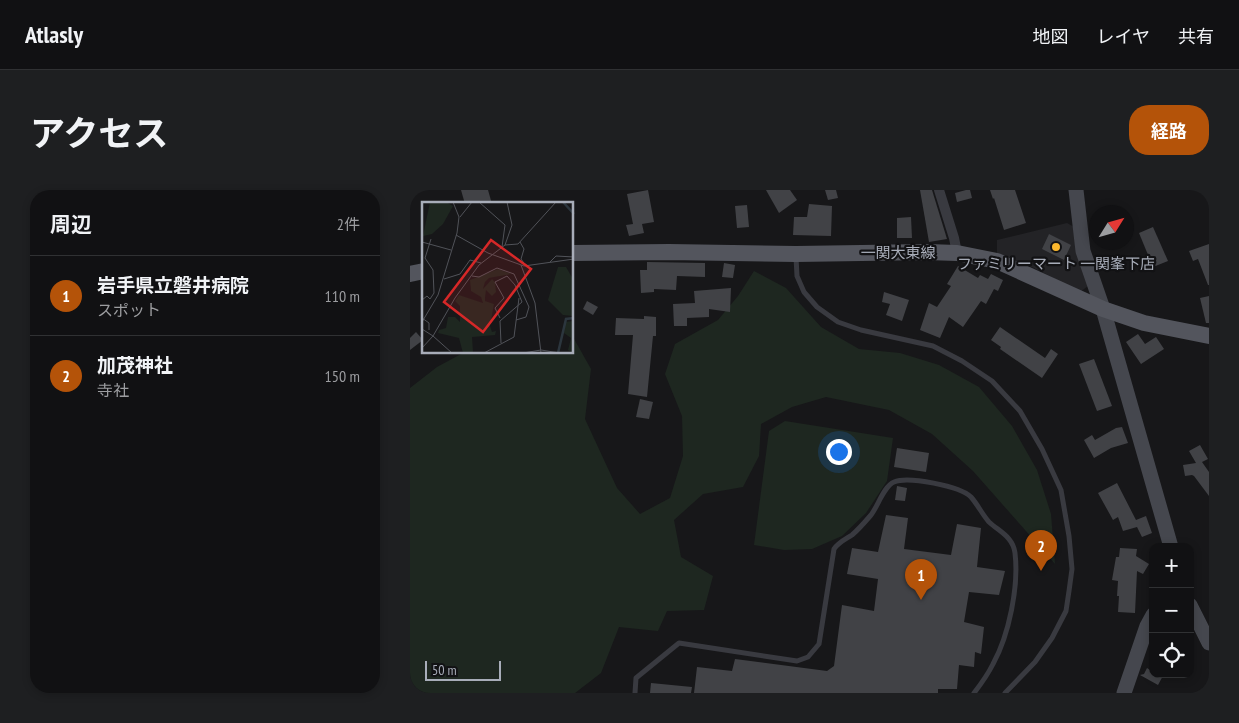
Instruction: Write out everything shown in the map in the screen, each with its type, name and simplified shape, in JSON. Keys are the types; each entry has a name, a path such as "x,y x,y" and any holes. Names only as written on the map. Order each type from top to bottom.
{"main road":[{"name":"一関大東線","path":"574,253 956,253 997,261 1103,308 1144,323 1208,335"}],"street":[{"path":"939,190 954,238 956,253"},
{"path":"1076,190 1083,251 1103,308 1170,543"},
{"path":"1194,613 1209,642"},
{"path":"1124,693 1149,622"}],"lane":[{"path":"796,254 797,276 804,292 818,307 838,322 861,330 933,346 962,361 992,381 1020,411 1042,449 1061,490 1068,536 1072,569 1066,611 1052,638 1035,662 1005,693"},
{"path":"635,693 636,678 679,643 797,662 808,657 819,644 834,549 864,524 887,487 892,482 898,480 936,483 962,491 970,496 984,517 1007,536 1014,547 1015,576 1012,604 1006,631 993,664 974,693"}],"shaded area":[{"path":"1067,223 1074,227 1088,286 1080,292 1032,267 997,253 997,240"},
{"path":"754,271 786,288 821,327 859,349 900,353 939,365 979,387 1012,426 1037,470 1051,514 1055,564 973,471 932,434 889,410 826,397 792,407 761,424 759,456 743,487 703,494 674,520 681,557 713,576 704,610 667,611 658,631 619,627 601,673 575,693 410,693 410,388 437,367 461,354 574,354 574,339 591,369 585,419 617,488 640,514 670,498 683,456 682,416 665,374 675,344 718,320 738,296"},
{"path":"785,421 893,438 887,481 866,513 842,536 812,549 784,550 754,545 769,431"}],"building":[{"path":"461,190 488,190 491,202 464,202"},
{"path":"648,190 654,222 642,224 644,233 629,236 626,225 633,224 627,194"},
{"path":"766,190 790,190 797,200 779,213"},
{"path":"825,190 836,190 838,198 828,200"},
{"path":"920,190 932,190 947,239 929,242"},
{"path":"970,190 972,198 957,202 955,193"},
{"path":"990,190 1015,190 1026,223 1004,230"},
{"path":"809,204 832,206 831,236 793,235 794,217 807,217"},
{"path":"747,205 749,227 737,228 735,206"},
{"path":"911,217 912,238 897,238 897,218"},
{"path":"1153,227 1168,261 1153,267 1139,233"},
{"name":"ファミリーマート 一関峯下店","path":"1049,234 1071,245 1064,260 1042,249"},
{"path":"1209,244 1208,285 1198,259 1193,261 1189,251"},
{"path":"647,262 705,263 705,277 677,276 676,290 654,289 654,292 641,293 640,270 647,270"},
{"path":"724,263 735,265 733,278 722,277"},
{"path":"958,266 978,278 980,275 988,279 991,274 1003,280 998,291 994,289 986,304 981,301 963,327 949,317 940,338 920,330 929,303 937,307 951,286 947,284"},
{"path":"731,288 730,312 709,309 709,317 687,318 687,326 674,326 673,304 695,303 694,291"},
{"path":"884,292 909,300 902,321 886,315 890,304 882,302"},
{"path":"1209,296 1209,323 1206,323 1200,298"},
{"path":"587,301 598,307 593,315 583,309"},
{"path":"644,316 656,317 656,336 653,336 647,397 628,394 633,335 615,335 616,318 644,319"},
{"path":"1000,327 1045,358 1051,349 1058,354 1042,378 1000,349 1001,347 991,340"},
{"path":"416,332 422,341 410,350 410,338"},
{"path":"1138,334 1145,344 1156,337 1164,349 1141,364 1126,342"},
{"path":"1094,359 1112,406 1097,411 1079,364"},
{"path":"640,399 653,402 649,419 636,417"},
{"path":"1122,427 1128,443 1111,448 1094,458 1084,440 1092,435 1095,440 1116,428"},
{"path":"1200,445 1208,459 1202,462 1209,472 1209,496 1194,476 1185,476 1183,465 1196,463 1189,451"},
{"path":"897,448 929,453 926,472 894,467"},
{"path":"1117,483 1136,520 1146,516 1152,533 1142,537 1137,527 1123,531 1118,517 1113,520 1098,493"},
{"path":"897,486 907,488 905,501 895,500"},
{"path":"886,515 908,518 904,549 951,555 957,524 981,528 977,567 1005,571 999,595 969,592 964,622 984,627 981,654 975,652 974,667 959,665 957,689 938,689 938,693 694,693 697,667 732,671 735,659 827,671 834,666 842,605 874,611 878,579 847,574 852,548 878,552"},
{"path":"1120,548 1137,549 1136,556 1149,564 1143,574 1137,571 1135,613 1118,612 1118,581 1112,580 1116,557 1119,557"},
{"path":"1147,668 1149,669 1149,678 1162,678 1158,685 1140,675 1144,674"},
{"path":"651,683 692,687 691,693 650,693"}],"place":[{"name":"ファミリーマート 一関峯下店","path":"1056,247"},
{"name":"加茂神社","path":"1041,571"},
{"name":"岩手県立磐井病院","path":"921,600"}]}
